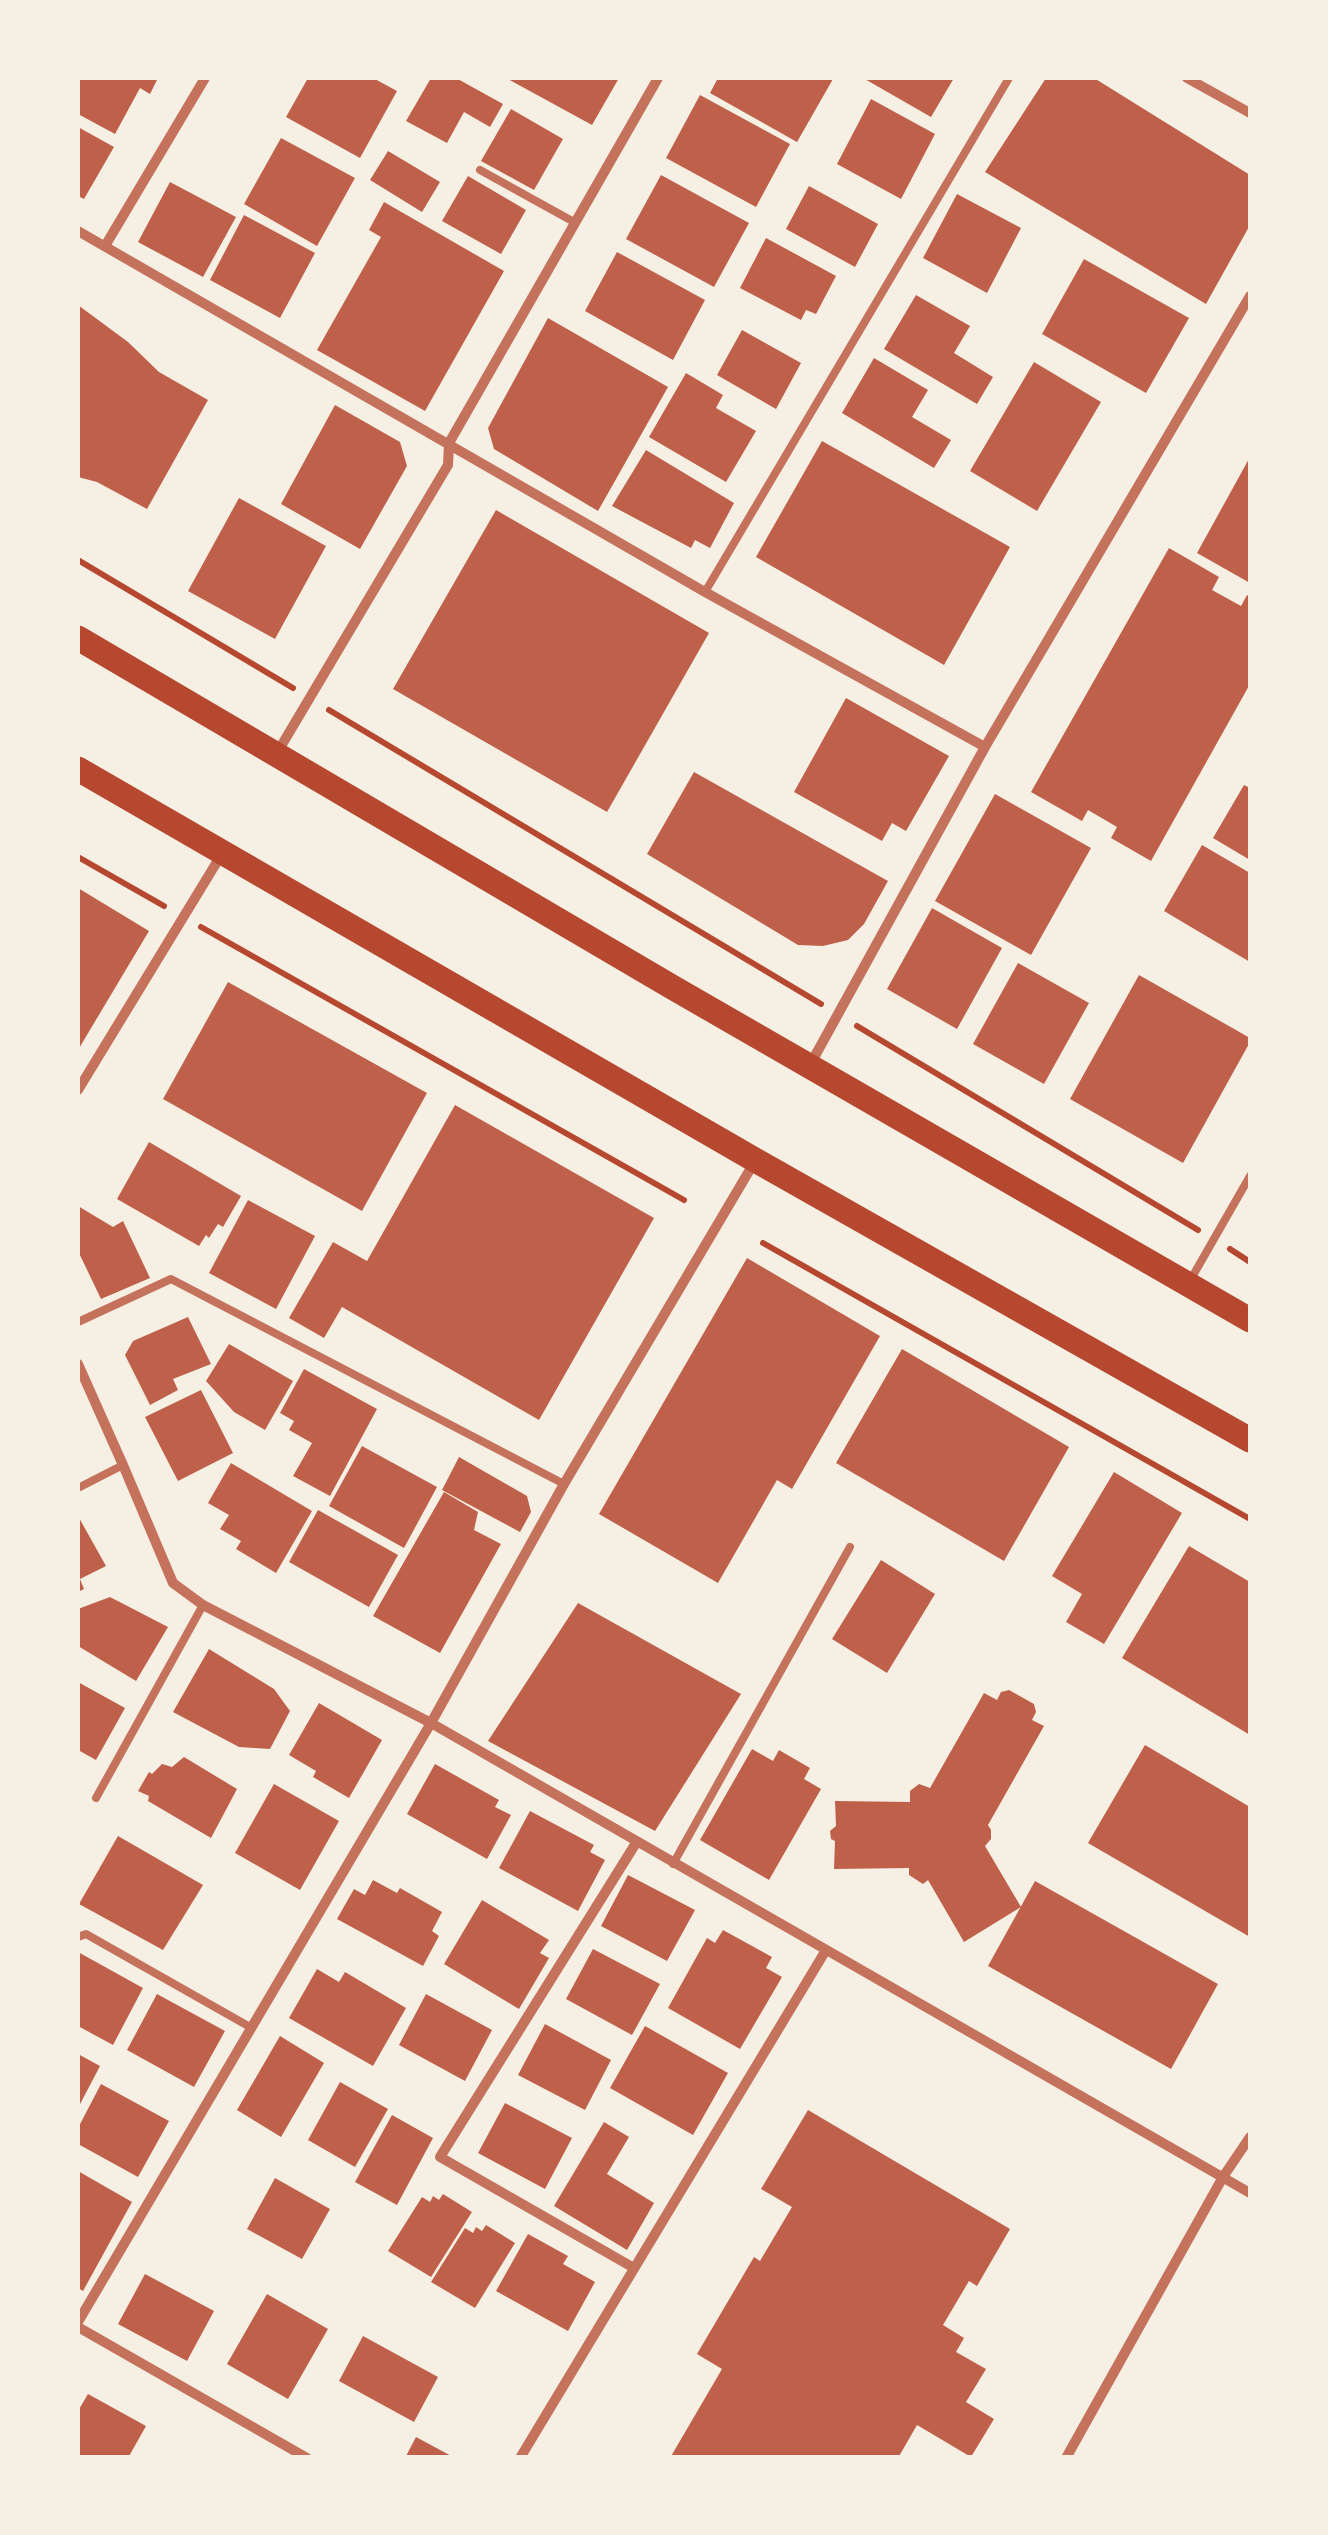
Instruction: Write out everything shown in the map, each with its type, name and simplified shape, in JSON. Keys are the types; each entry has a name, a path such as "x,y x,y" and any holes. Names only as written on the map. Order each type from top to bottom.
{"main road":[{"path":"78,638 1250,1320"},
{"path":"78,768 755,1160 1250,1440"}],"street":[{"path":"105,246 205,78"},
{"path":"276,754 448,465 449,443 658,78"},
{"path":"1187,78 1250,114"},
{"path":"78,231 704,592 985,747"},
{"path":"810,1066 985,747 1250,296"},
{"path":"78,1090 224,852"},
{"path":"307,2458 78,2324 755,1160"},
{"path":"78,1364 173,1583 203,1605 430,1723 1250,2193"},
{"path":"634,2268 440,2157 636,1843"},
{"path":"520,2458 826,1950"},
{"path":"1066,2458 1223,2177 1250,2137"}],"lane":[{"path":"704,592 1009,78"},
{"path":"480,170 574,222"},
{"path":"1189,1283 1250,1176"},
{"path":"78,1322 171,1280 564,1484"},
{"path":"78,1488 123,1465"},
{"path":"673,1864 850,1547"},
{"path":"96,1798 203,1605"},
{"path":"78,1937 86,1934 250,2027"}],"path":[{"path":"78,560 1250,1262"},
{"path":"78,857 684,1200"},
{"path":"763,1243 1250,1519"}],"building":[{"path":"78,78 157,80 150,94 140,88 115,134 78,114"},
{"path":"308,78 373,78 397,91 360,158 286,117"},
{"path":"431,78 456,78 503,104 490,127 464,112 447,143 406,121"},
{"path":"506,78 619,78 592,125"},
{"path":"718,78 833,79 797,142 710,93"},
{"path":"863,78 954,78 931,117"},
{"path":"1046,78 1094,78 1250,175 1250,225 1206,304 985,172"},
{"path":"700,95 790,144 756,207 666,158"},
{"path":"871,99 935,134 901,199 837,164"},
{"path":"511,109 563,139 534,190 481,161"},
{"path":"78,127 114,147 84,199 78,196"},
{"path":"281,138 355,178 317,246 244,204"},
{"path":"388,151 440,182 422,212 370,180"},
{"path":"661,175 749,223 714,287 626,239"},
{"path":"468,176 526,210 501,254 442,221"},
{"path":"170,182 236,217 203,277 138,242"},
{"path":"809,186 878,224 855,267 786,229"},
{"path":"957,194 1021,228 987,293 923,258"},
{"path":"384,202 504,271 425,411 317,350 381,237 369,230"},
{"path":"244,215 315,253 280,318 210,280"},
{"path":"766,238 836,276 816,314 806,310 801,320 740,288"},
{"path":"617,252 705,300 673,360 585,311"},
{"path":"1084,259 1189,318 1146,393 1042,334"},
{"path":"916,295 970,326 954,353 993,377 977,404 884,349"},
{"path":"78,305 128,342 159,372 208,400 147,509 97,482 78,477"},
{"path":"548,318 668,387 598,511 494,449 488,428"},
{"path":"742,330 801,363 776,409 717,375"},
{"path":"874,358 928,390 912,417 951,440 934,468 842,413"},
{"path":"1034,362 1101,402 1037,511 970,471"},
{"path":"686,373 723,395 716,408 756,431 726,482 649,437"},
{"path":"335,405 400,442 407,466 360,549 281,504"},
{"path":"822,441 1010,547 944,665 756,557"},
{"path":"646,450 734,503 710,548 695,540 691,548 612,506"},
{"path":"1250,457 1250,583 1197,553"},
{"path":"239,498 326,546 275,639 188,591"},
{"path":"496,510 709,633 607,812 393,689"},
{"path":"1169,548 1219,577 1212,590 1241,606 1247,595 1250,597 1250,684 1151,861 1111,838 1117,827 1088,810 1082,821 1031,792"},
{"path":"846,698 949,756 906,831 892,823 882,841 794,792"},
{"path":"694,772 888,881 864,924 848,940 823,946 798,945 647,854"},
{"path":"1244,785 1250,788 1250,860 1213,838"},
{"path":"995,794 1091,848 1031,955 935,901"},
{"path":"1202,845 1250,873 1250,962 1164,911"},
{"path":"78,888 149,931 78,1050"},
{"path":"932,908 1002,948 957,1029 887,989"},
{"path":"1018,963 1089,1003 1044,1084 973,1044"},
{"path":"1139,975 1250,1038 1183,1163 1070,1099"},
{"path":"228,982 427,1093 362,1211 163,1099"},
{"path":"455,1105 654,1218 539,1420 342,1307 324,1338 289,1318 333,1242 367,1261"},
{"path":"149,1142 241,1196 223,1227 218,1224 199,1246 117,1199"},
{"path":"248,1200 315,1236 276,1309 209,1273"},
{"path":"78,1206 113,1227 123,1221 150,1278 101,1299 78,1251"},
{"path":"747,1258 880,1336 792,1489 777,1480 718,1583 599,1514"},
{"path":"188,1317 211,1364 173,1379 178,1390 150,1405 125,1355 133,1341"},
{"path":"229,1344 293,1381 265,1430 234,1412 206,1381"},
{"path":"902,1349 1069,1447 1004,1561 836,1463"},
{"path":"304,1369 377,1409 330,1496 293,1476 312,1443 289,1430 294,1421 280,1413"},
{"path":"201,1390 233,1453 178,1481 145,1417"},
{"path":"362,1446 437,1487 404,1548 329,1506"},
{"path":"459,1457 527,1496 531,1512 520,1532 442,1490"},
{"path":"231,1463 312,1511 276,1573 236,1549 241,1541 220,1529 229,1515 208,1503"},
{"path":"1114,1472 1182,1513 1104,1644 1066,1622 1082,1594 1052,1576"},
{"path":"444,1492 478,1512 474,1530 501,1544 440,1653 373,1616"},
{"path":"318,1510 398,1555 369,1607 289,1562"},
{"path":"78,1516 106,1566 80,1579 84,1589 78,1592"},
{"path":"1189,1546 1250,1582 1250,1735 1122,1658"},
{"path":"881,1560 935,1594 887,1673 832,1639"},
{"path":"110,1597 168,1627 136,1681 78,1646 78,1609"},
{"path":"578,1603 741,1694 655,1831 488,1741"},
{"path":"209,1649 274,1689 290,1711 270,1749 239,1747 173,1712"},
{"path":"78,1682 125,1708 96,1760 78,1750"},
{"path":"1009,1690 1034,1704 1032,1720 1044,1726 988,1825 991,1839 985,1846 1021,1907 964,1942 928,1880 923,1884 909,1875 909,1868 834,1869 835,1841 830,1831 836,1826 835,1801 910,1802 910,1791 919,1784 930,1788 984,1693 997,1700 1001,1692"},
{"path":"319,1703 382,1740 349,1798 313,1777 316,1771 289,1755"},
{"path":"1145,1745 1250,1807 1250,1937 1088,1843"},
{"path":"752,1749 773,1761 779,1750 810,1768 804,1779 821,1789 769,1880 700,1840"},
{"path":"184,1757 237,1789 211,1838 138,1791 149,1772 152,1774 162,1764 172,1767"},
{"path":"435,1764 499,1800 495,1807 511,1815 487,1859 407,1814"},
{"path":"274,1784 339,1821 300,1890 235,1853"},
{"path":"530,1811 594,1845 590,1852 605,1860 578,1911 499,1868"},
{"path":"118,1836 203,1885 163,1950 79,1904"},
{"path":"628,1875 695,1910 667,1961 601,1926"},
{"path":"373,1880 397,1893 400,1888 442,1912 432,1931 439,1936 423,1966 337,1919 354,1889 365,1895"},
{"path":"1035,1881 1218,1984 1171,2069 988,1966"},
{"path":"482,1900 549,1940 540,1953 549,1958 519,2009 444,1964"},
{"path":"723,1930 772,1957 766,1968 782,1977 740,2049 668,2008 707,1938 715,1943"},
{"path":"593,1949 660,1984 632,2035 566,1999"},
{"path":"78,1952 143,1988 113,2045 78,2026"},
{"path":"317,1969 339,1982 345,1972 406,2008 373,2066 289,2018"},
{"path":"157,1994 225,2031 194,2087 127,2050"},
{"path":"426,1994 492,2030 465,2081 399,2045"},
{"path":"545,2024 611,2060 585,2110 518,2075"},
{"path":"645,2026 728,2073 693,2135 610,2088"},
{"path":"280,2036 324,2063 281,2137 237,2110"},
{"path":"78,2054 100,2066 78,2108"},
{"path":"340,2082 388,2109 355,2167 308,2140"},
{"path":"101,2084 169,2121 138,2177 78,2144 78,2128"},
{"path":"505,2103 572,2138 545,2189 478,2153"},
{"path":"808,2110 1010,2229 977,2286 969,2281 943,2325 964,2338 956,2352 986,2369 966,2402 994,2419 971,2457 917,2425 898,2458 670,2458 722,2369 697,2354 754,2257 760,2261 792,2207 761,2189"},
{"path":"392,2115 433,2138 397,2205 355,2182"},
{"path":"604,2122 629,2137 607,2174 654,2203 627,2250 554,2206"},
{"path":"78,2171 132,2202 83,2291 78,2288"},
{"path":"275,2178 330,2209 302,2259 247,2229"},
{"path":"443,2194 472,2212 431,2277 388,2251 422,2197 430,2202 433,2196 439,2200"},
{"path":"486,2225 515,2243 475,2308 431,2282 465,2228 473,2233 476,2227 482,2231"},
{"path":"528,2234 568,2256 563,2264 595,2282 568,2331 496,2291"},
{"path":"145,2274 214,2311 187,2361 118,2324"},
{"path":"267,2294 328,2329 288,2399 227,2364"},
{"path":"363,2336 438,2377 414,2422 339,2381"},
{"path":"88,2394 146,2426 128,2458 78,2455 78,2411"},
{"path":"416,2437 455,2458 405,2458"}]}
